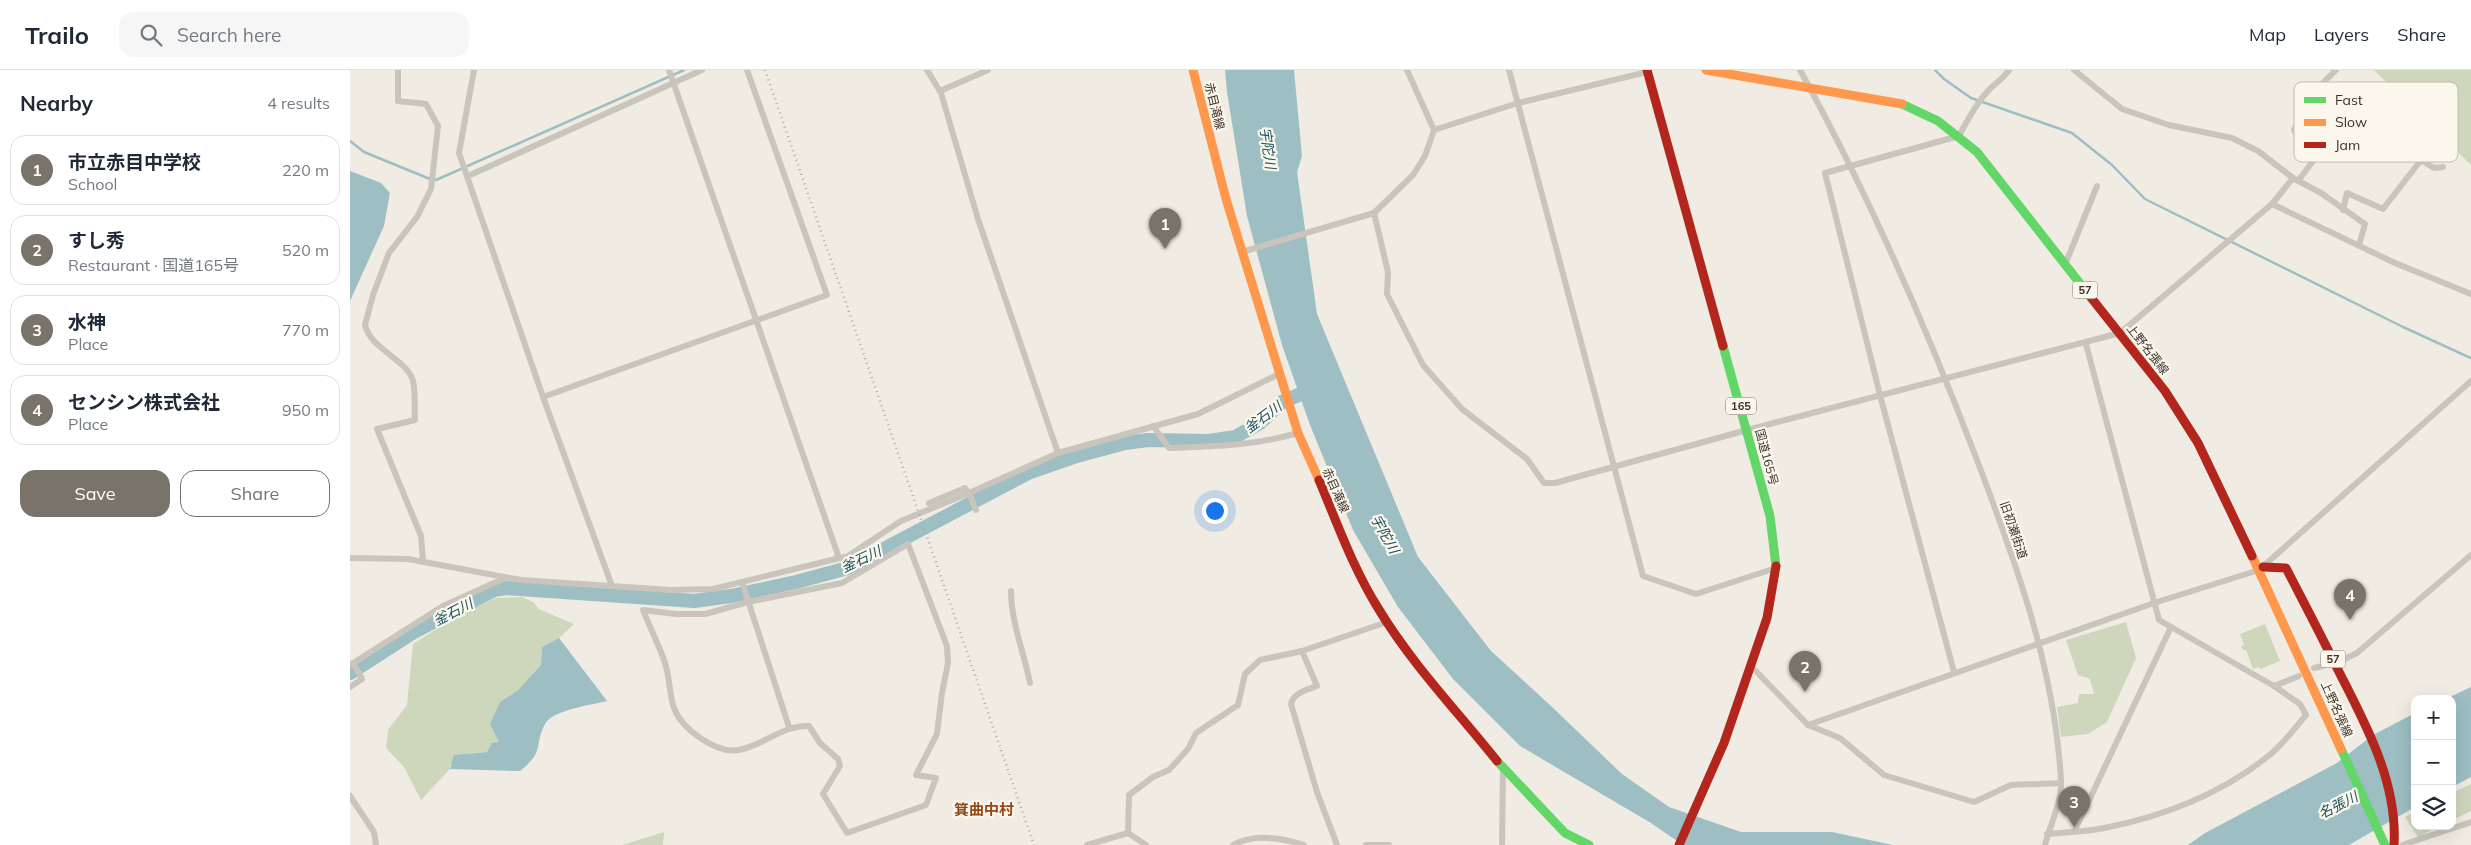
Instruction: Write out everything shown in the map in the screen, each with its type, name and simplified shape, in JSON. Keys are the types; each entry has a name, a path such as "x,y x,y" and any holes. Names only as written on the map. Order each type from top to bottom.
{"main road":[{"name":"赤目滝線","path":"1193,70 1226,200 1245,251 1279,374 1298,433 1355,564 1400,642 1503,768 1565,833 1589,845"},
{"name":"上野名張線","path":"1706,70 1808,86 1903,104 1938,121 1977,152 2165,391 2198,443 2261,569 2385,845"},
{"name":"国道165号","path":"1647,71 1770,516 1776,568 1767,618 1752,667 1724,743 1679,845"},
{"name":"57","path":"2261,569 2286,568 2367,726 2376,748 2390,804 2396,833 2394,845"}],"street":[{"path":"398,70 398,101 426,104 438,126 434,172 431,189 417,217 389,253 370,302 365,325 373,340 407,371 413,380 415,420 377,429 421,536 423,561"},
{"path":"474,70 459,153 542,398 612,586"},
{"path":"468,176 672,77 702,70"},
{"path":"542,398 827,295 748,70"},
{"path":"927,70 940,91 978,220 1058,454"},
{"path":"940,91 988,70"},
{"path":"1245,251 1374,213 1413,175 1424,156 1434,130 1407,70"},
{"path":"1509,70 1643,576 1696,594 1776,568"},
{"name":"旧初瀬街道","path":"1800,70 1849,166 1911,297 1945,378 1995,509 2040,643 2061,782 2056,810 2046,839"},
{"path":"1954,672 1880,395 1825,174 1959,136 1980,100 1989,89 2001,81 2009,70"},
{"path":"2074,70 2122,109 2169,125 2232,138 2258,151 2296,180 2321,193 2365,224 2359,245"},
{"path":"2323,82 2336,70"},
{"path":"1434,130 1518,103 1647,71"},
{"path":"672,77 839,558"},
{"path":"1374,213 1388,272 1387,294 1423,365 1462,409 1527,458 1544,483 1555,483 1614,465 1945,378 2086,344 2120,333 2272,204 2312,162"},
{"path":"2343,210 2347,193 2383,209 2419,162"},
{"path":"2424,162 2434,168 2443,167"},
{"path":"2065,264 2097,186"},
{"path":"2272,204 2395,263 2471,294"},
{"path":"2046,839 2075,830 2101,829 2136,821 2213,792 2240,777 2268,756 2306,715 2300,704 2274,686 2159,620 2086,344"},
{"path":"350,558 388,558 423,561 496,574 505,578 612,586 696,590 743,585 839,558 863,548 901,521 969,494 1058,454 1198,414 1279,374"},
{"path":"1808,725 2154,603 2261,569 2471,381"},
{"path":"1153,426 1169,448 1244,445 1298,433"},
{"path":"929,503 965,488 975,509"},
{"path":"908,544 947,646 948,663 942,693 938,734 916,775 936,778 926,805 847,833 823,794 840,766 838,759 820,743 809,726 789,727 750,747 736,751 718,748 698,738 674,709 665,663 643,610 676,614 705,614 747,600 842,583 908,544"},
{"path":"2314,668 2357,653 2471,555"},
{"path":"350,687 362,678 352,664 443,606 505,578"},
{"path":"743,585 789,727"},
{"path":"1011,591 1011,611 1024,652 1030,683"},
{"path":"1128,833 1129,795 1134,789 1153,777 1169,770 1188,749 1196,733 1238,704 1245,674 1252,666 1260,660 1302,651 1387,622"},
{"path":"2075,830 2172,627"},
{"path":"1302,651 1317,686 1292,698 1291,704 1317,792 1336,845"},
{"path":"1752,667 1808,725 1840,738 1884,775 1974,802 2011,785 2061,782"},
{"path":"2274,686 2299,676"},
{"path":"1502,845 1503,768"},
{"path":"350,796 374,832 376,845"},
{"path":"2402,845 2471,822"},
{"path":"1087,845 1128,833"},
{"path":"1128,833 1146,845"},
{"path":"1234,845 1244,839 1274,838 1283,838 1304,845"},
{"path":"1366,845 1390,845"}],"green space":[{"path":"2374,70 2471,70 2471,165 2458,152 2458,82 2386,82"},
{"path":"522,597 533,602 539,609 574,624 559,638 542,647 541,665 518,690 500,702 499,742 487,752 471,753 450,765 450,769 421,800 404,767 386,748 388,730 407,705 413,644 457,616 496,598"},
{"path":"2126,622 2136,658 2107,722 2088,734 2061,737 2057,707 2078,703 2079,694 2094,694 2090,679 2078,675 2066,640"},
{"path":"2265,624 2280,661 2260,669 2259,667 2253,669 2246,650 2243,650 2241,646 2244,645 2240,634"},
{"path":"2471,784 2471,811 2456,818 2456,791"},
{"path":"2411,814 2411,826 2405,817"},
{"path":"2413,830 2432,830 2418,837"},
{"path":"664,832 663,845 622,845"}],"water":[{"name":"宇陀川","path":"1225,70 1294,70 1302,156 1297,172 1317,314 1418,557 1491,651 1622,774 1669,807 1741,832 1832,832 1893,845 1683,845 1651,823 1520,746 1453,679 1398,607 1353,530 1310,425 1282,345 1247,216"},
{"path":"350,171 381,183 390,193 384,226 350,301"},
{"path":"559,638 607,701 583,706 549,719 545,724 536,753 520,771 450,769 454,755 487,752 492,743 499,742 490,724 500,702 518,690 541,665 542,647"},
{"path":"2471,687 2471,777 2456,785 2456,695 2454,695"},
{"name":"名張川","path":"2411,715 2411,809 2349,845 2188,845 2205,833 2337,763 2373,735"}],"waterway":[{"path":"436,180 684,70"},
{"path":"1935,70 1944,79 1971,98 2072,133 2112,165 2145,199 2403,327 2471,358"},
{"path":"350,141 364,152 430,179"},
{"name":"釜石川","path":"350,673 412,633 494,590 506,588 694,601 731,596 796,582 848,568 1028,473 1077,456 1125,443 1148,440 1209,441 1235,437 1260,423 1282,402 1315,388"}],"railway":[{"path":"765,70 1034,845"}],"traffic: fast":[{"path":"1902,104 1938,121 1977,152 2089,295"},
{"path":"1723,346 1770,516 1776,566"},
{"path":"2341,749 2385,845"},
{"path":"1497,761 1565,833 1589,845"}],"traffic: slow":[{"path":"1193,70 1226,199 1298,433 1319,480"},
{"path":"1706,70 1902,104"},
{"path":"2252,556 2341,749"}],"traffic: jam":[{"path":"1647,70 1723,346"},
{"path":"2089,295 2165,391 2198,443 2252,556"},
{"path":"1319,480 1353,561 1378,608 1405,648 1497,761"},
{"path":"1679,845 1724,743 1767,618 1776,566"},
{"path":"2263,567 2286,568 2368,730 2385,775 2391,798 2394,821 2394,845"}],"place":[{"name":"市立赤目中学校","path":"1165,249"},
{"name":"センシン株式会社","path":"2350,620"},
{"name":"すし秀","path":"1805,692"},
{"name":"水神","path":"2074,827"}],"district":[{"name":"箕曲中村","path":"984,809"}]}
